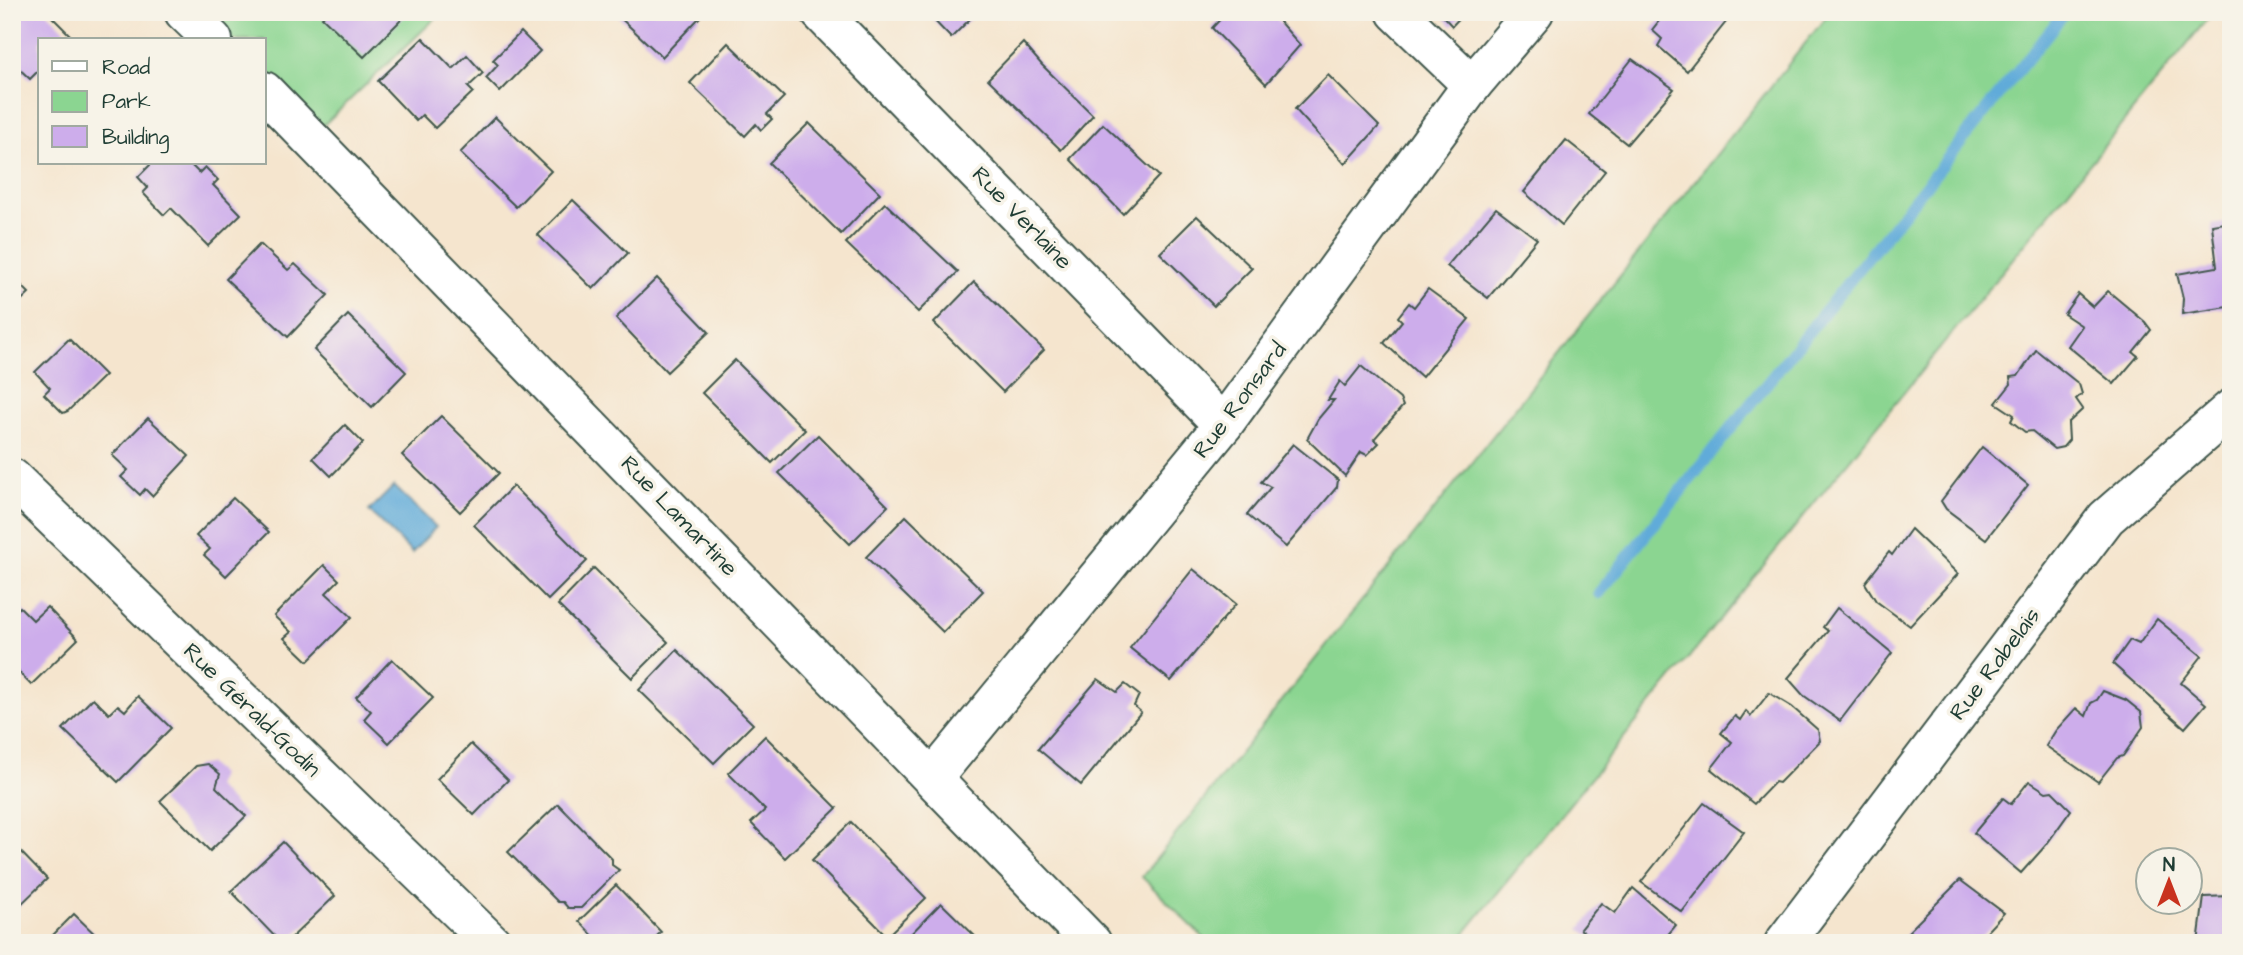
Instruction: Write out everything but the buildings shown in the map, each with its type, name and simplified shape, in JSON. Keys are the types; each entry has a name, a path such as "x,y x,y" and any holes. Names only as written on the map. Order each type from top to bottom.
{"street":[{"path":"184,12 211,38"},
{"name":"Rue Verlaine","path":"820,12 1223,425"},
{"path":"1396,12 1472,85"},
{"name":"Rue Ronsard","path":"933,778 1223,425 1472,85 1534,12"},
{"name":"Rue Lamartine","path":"266,93 1092,943"},
{"name":"Rue Rabelais","path":"1784,943 2106,518 2231,409"},
{"name":"Rue Gérald-Godin","path":"12,478 492,943"}],"green space":[{"path":"186,12 442,12 311,137 266,92 266,38 212,38"},
{"path":"1830,12 2213,12 1457,943 1209,943 1142,877"}],"water":[{"path":"394,486 436,527 412,553 369,511"}],"waterway":[{"path":"1599,593 2065,12"}]}
